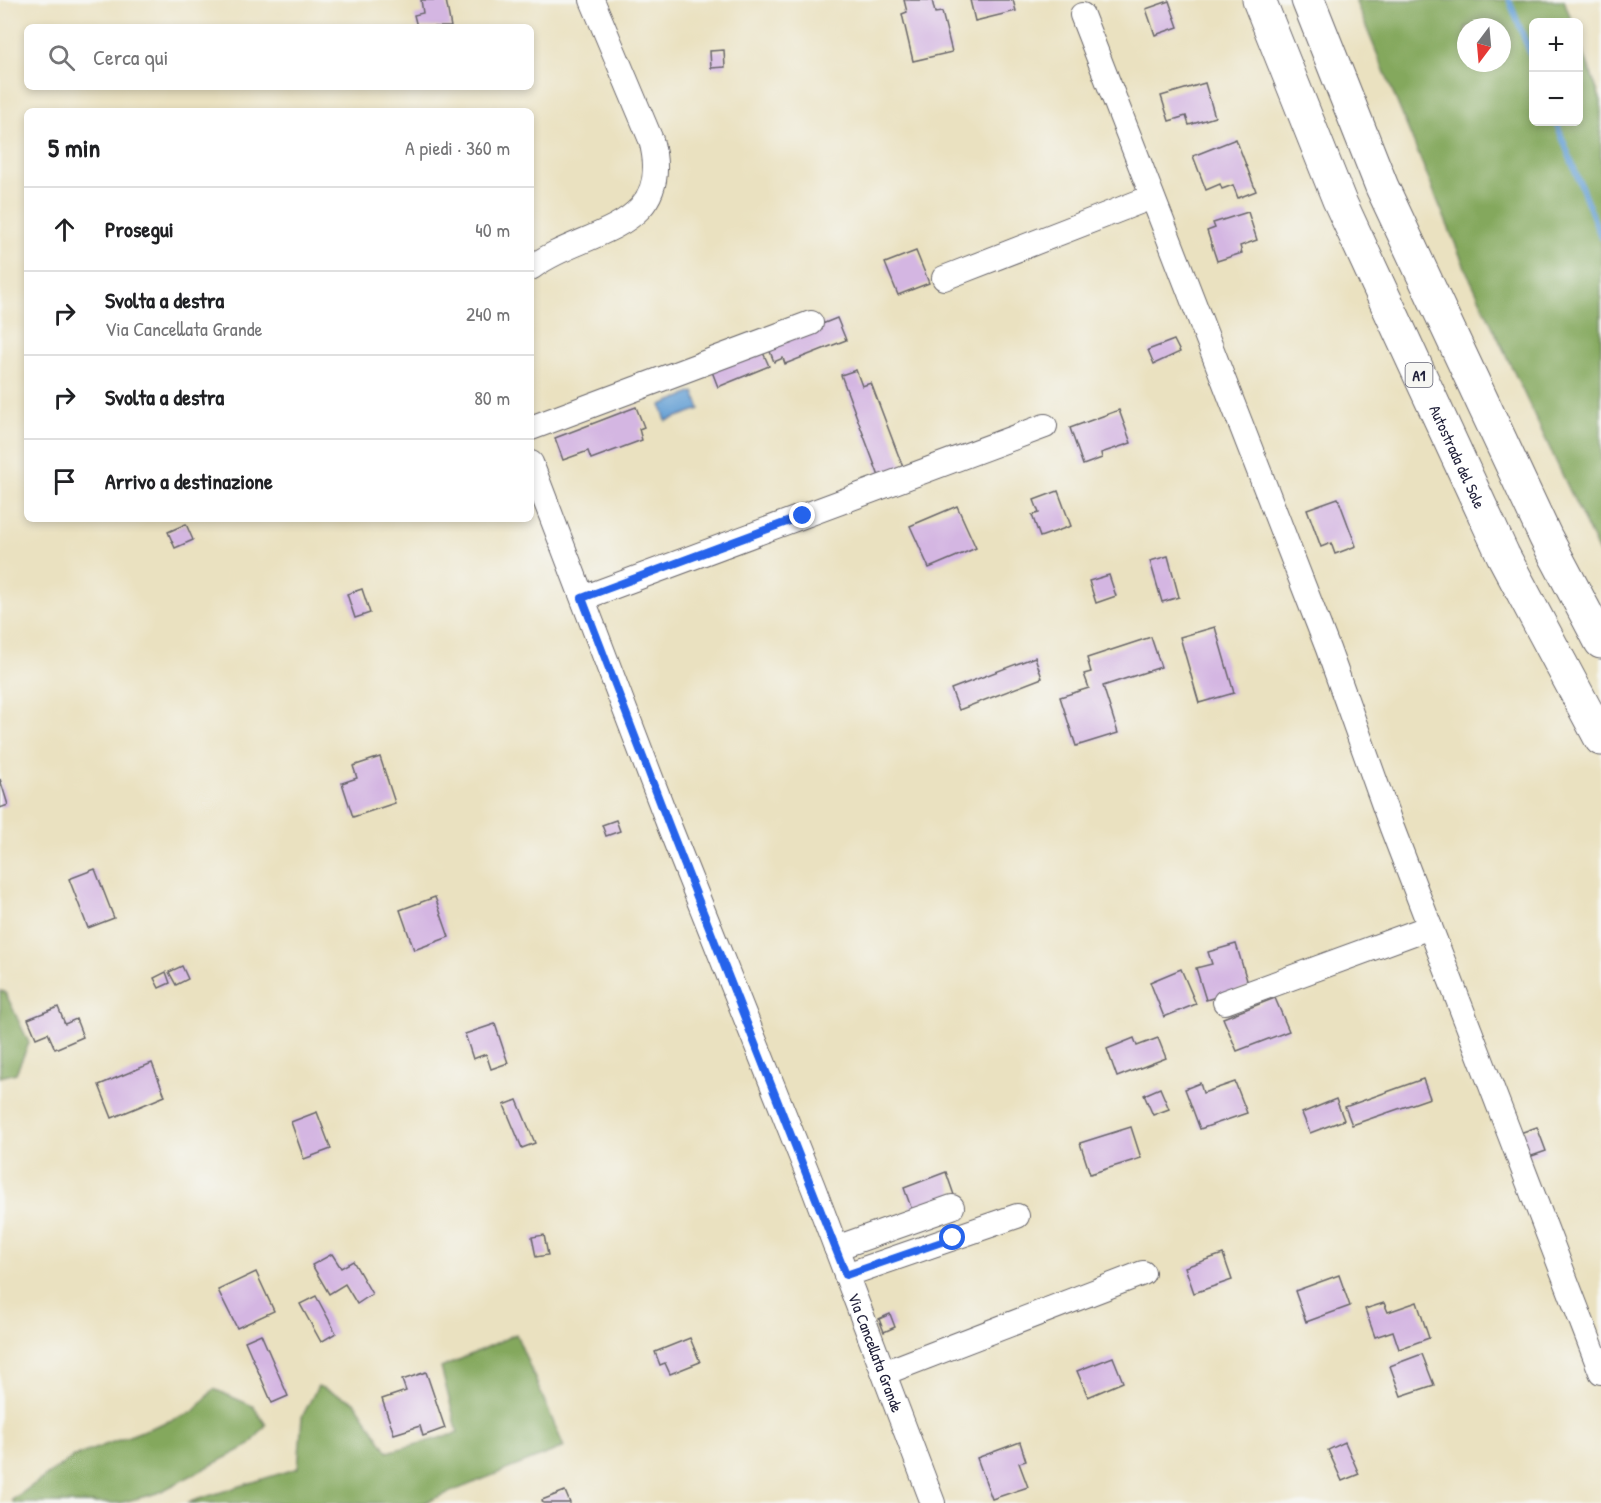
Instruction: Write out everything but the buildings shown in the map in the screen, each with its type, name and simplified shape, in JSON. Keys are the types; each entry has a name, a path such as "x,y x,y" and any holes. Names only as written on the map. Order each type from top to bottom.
{"highway":[{"name":"Autostrada del Sole","path":"1259,0 1339,200 1503,555 1601,739"},
{"path":"1308,0 1382,187 1546,538 1601,642"}],"street":[{"path":"534,266 550,255 625,221 642,206 652,185 656,163 651,140 592,0"},
{"path":"1082,15 1328,649 1392,828 1601,1372"},
{"path":"944,278 1152,198"},
{"path":"534,427 811,323"},
{"path":"582,598 1045,426"},
{"name":"Via Cancellata Grande","path":"534,471 933,1503"},
{"path":"1225,1002 1430,927"},
{"path":"836,1248 952,1207"},
{"path":"846,1275 1017,1216"},
{"path":"884,1373 1143,1273"}],"green space":[{"path":"1355,0 1564,0 1571,18 1529,18 1529,126 1583,126 1583,51 1601,101 1601,557 1466,270"},
{"path":"0,991 5,992 29,1043 16,1073 0,1077"},
{"path":"516,1334 564,1447 423,1503 186,1503 298,1468 302,1417 318,1386 355,1402 388,1452 458,1433 441,1368"},
{"path":"214,1389 253,1406 266,1425 250,1445 158,1493 120,1503 14,1503 12,1500 73,1457 193,1412"}],"water":[{"path":"694,392 700,409 666,421 661,405"}],"waterway":[{"path":"1509,0 1529,50"},
{"path":"1558,126 1601,237"}],"route":[{"path":"803,516 582,598 846,1275 953,1238"}]}
